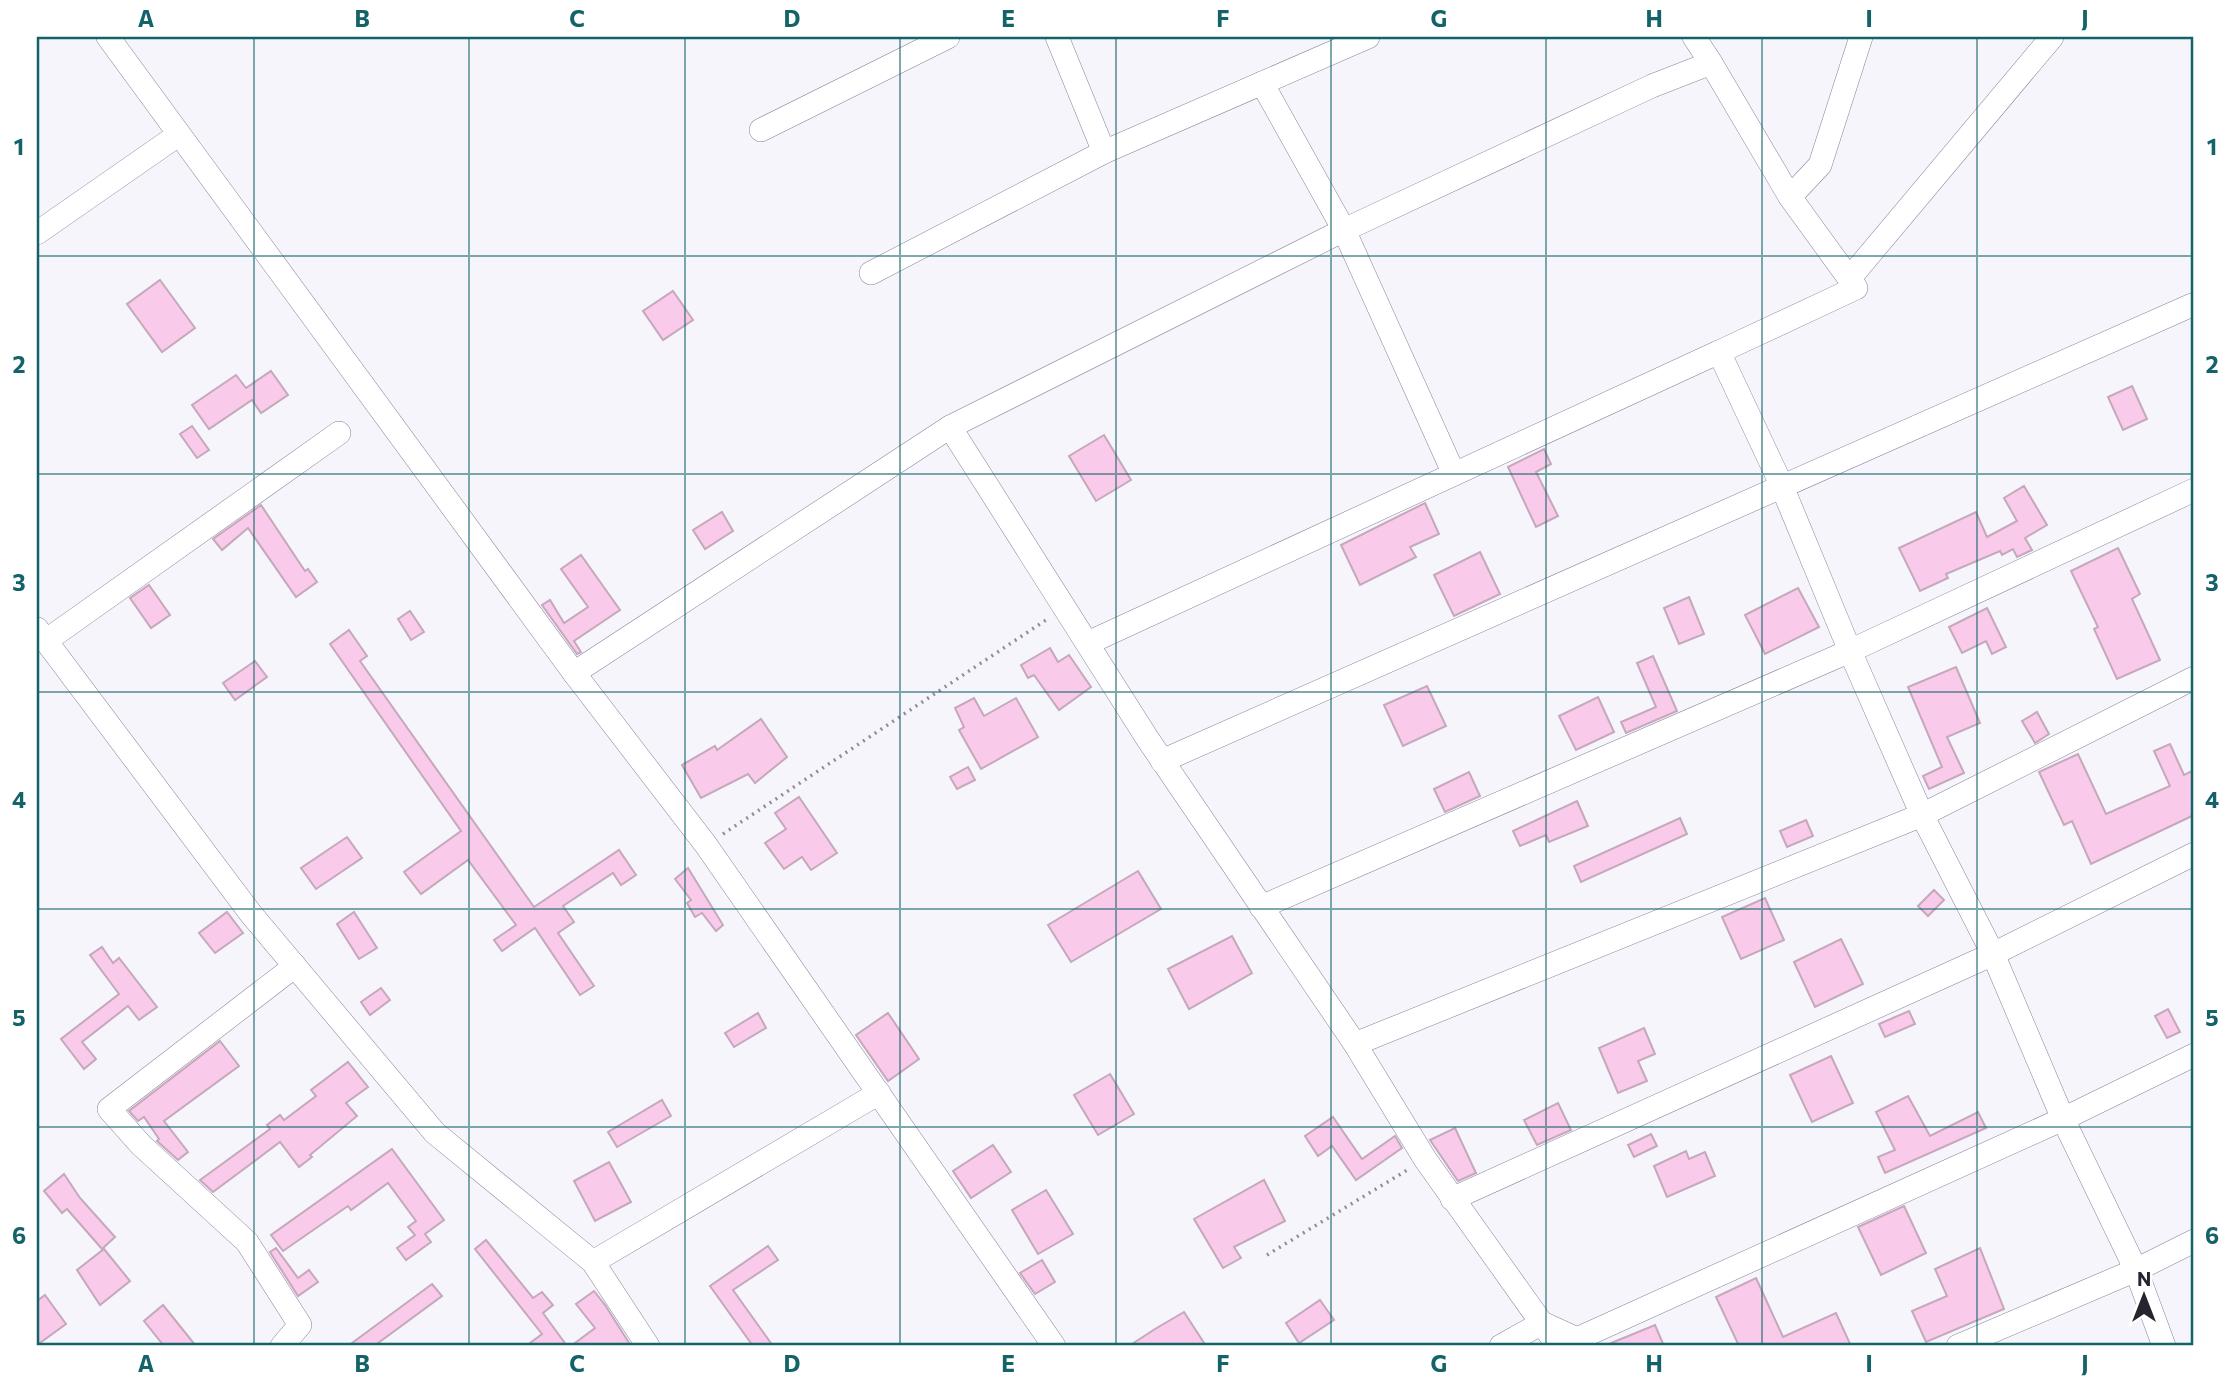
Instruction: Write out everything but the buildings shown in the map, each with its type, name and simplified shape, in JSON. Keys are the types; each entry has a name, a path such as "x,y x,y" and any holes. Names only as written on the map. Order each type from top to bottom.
{"street":[{"path":"108,37 575,673 706,845 1054,1346"},
{"path":"761,130 948,37"},
{"path":"1057,37 1104,152"},
{"path":"871,273 1104,152 1368,37"},
{"path":"1088,643 1856,288 1790,197 1694,37"},
{"path":"1790,197 1820,165 1861,37"},
{"path":"1849,279 2052,37"},
{"path":"575,673 950,427 1344,230 1652,86 1711,63"},
{"path":"1262,83 1344,230 1454,474"},
{"path":"37,233 178,135"},
{"path":"1162,761 1782,484 2192,305"},
{"path":"1719,352 1782,484 1850,651 1922,815 1993,954 2063,1119 2136,1270 2164,1346"},
{"path":"950,427 1162,761 1354,1044 1425,1159 1558,1346"},
{"path":"339,433 42,634 251,914 435,1133 593,1262 648,1346"},
{"path":"1261,907 1850,651 2194,490"},
{"path":"1354,1044 1922,815 2194,678"},
{"path":"1452,1199 1993,954 2194,854"},
{"path":"282,1346 300,1325 247,1242 141,1145 109,1109 295,966"},
{"path":"1542,1323 1577,1339 2063,1119 2194,1055"},
{"path":"593,1262 879,1093"},
{"path":"1958,1346 2136,1270 2194,1241"},
{"path":"1500,1346 1542,1323"}],"path":[{"path":"706,845 1066,607"},
{"path":"1267,1255 1425,1159"}]}
